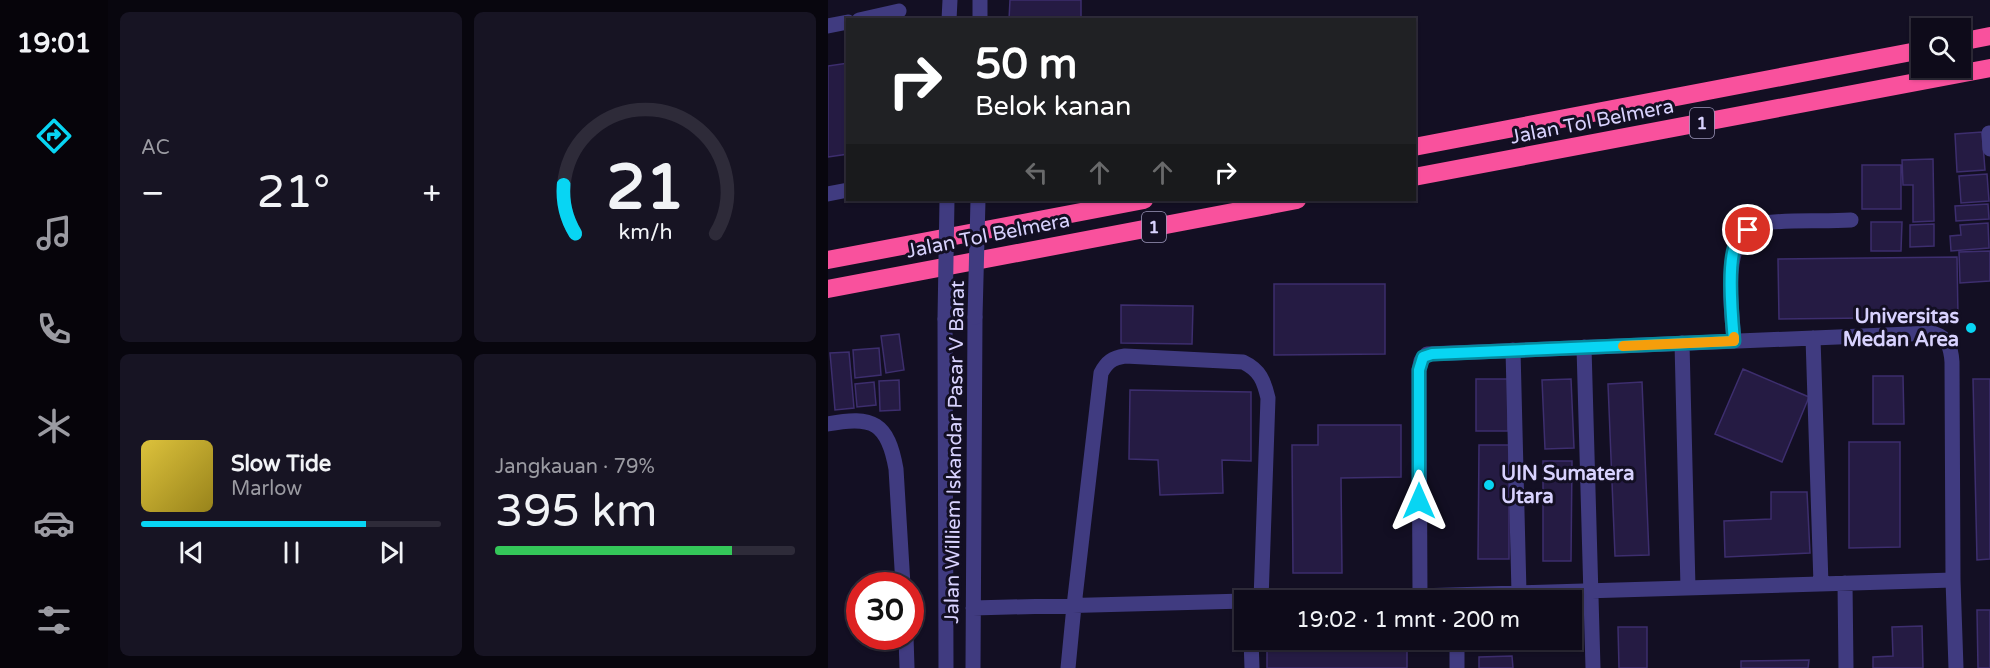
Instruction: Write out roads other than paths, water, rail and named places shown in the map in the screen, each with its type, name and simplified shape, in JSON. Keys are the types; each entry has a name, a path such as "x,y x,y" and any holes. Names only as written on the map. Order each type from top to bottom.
{"highway":[{"path":"1971,40 1990,36"},
{"name":"Jalan Tol Belmera","path":"1416,147 1911,52"},
{"name":"Jalan Tol Belmera","path":"1416,177 1990,68"},
{"name":"Jalan Tol Belmera","path":"828,260 1139,201"},
{"name":"Jalan Tol Belmera","path":"828,289 1292,201"}],"street":[{"path":"949,18 950,0"},
{"path":"980,0 980,18"},
{"path":"867,18 899,10"},
{"path":"828,26 846,22"},
{"path":"1989,133 1990,149"},
{"path":"828,194 846,190"},
{"name":"Jalan Williem Iskandar Pasar V Barat","path":"946,668 947,201"},
{"name":"Jalan Williem Iskandar Pasar V Barat","path":"973,668 978,201"},
{"path":"1734,341 1731,275 1734,249 1739,238 1761,223 1851,220"},
{"path":"1420,590 1419,394 1421,361 1427,354 1926,332 1941,336 1951,348 1956,668"},
{"path":"1813,338 1821,584"},
{"path":"1682,343 1688,588"},
{"path":"1584,347 1593,668"},
{"path":"1513,350 1519,590"},
{"path":"1068,668 1101,374 1110,360 1125,356 1243,362 1261,375 1268,398 1261,590"},
{"path":"828,424 862,421 881,428 888,438 897,469 902,572"},
{"path":"1582,591 1953,580"},
{"path":"1845,583 1846,668"},
{"path":"973,608 1234,601"},
{"path":"906,650 907,668"},
{"path":"1251,650 1252,668"},
{"path":"1457,650 1457,668"}],"place":[{"name":"Universitas Medan Area","path":"1971,328"},
{"name":"UIN Sumatera Utara","path":"1489,485"}]}
